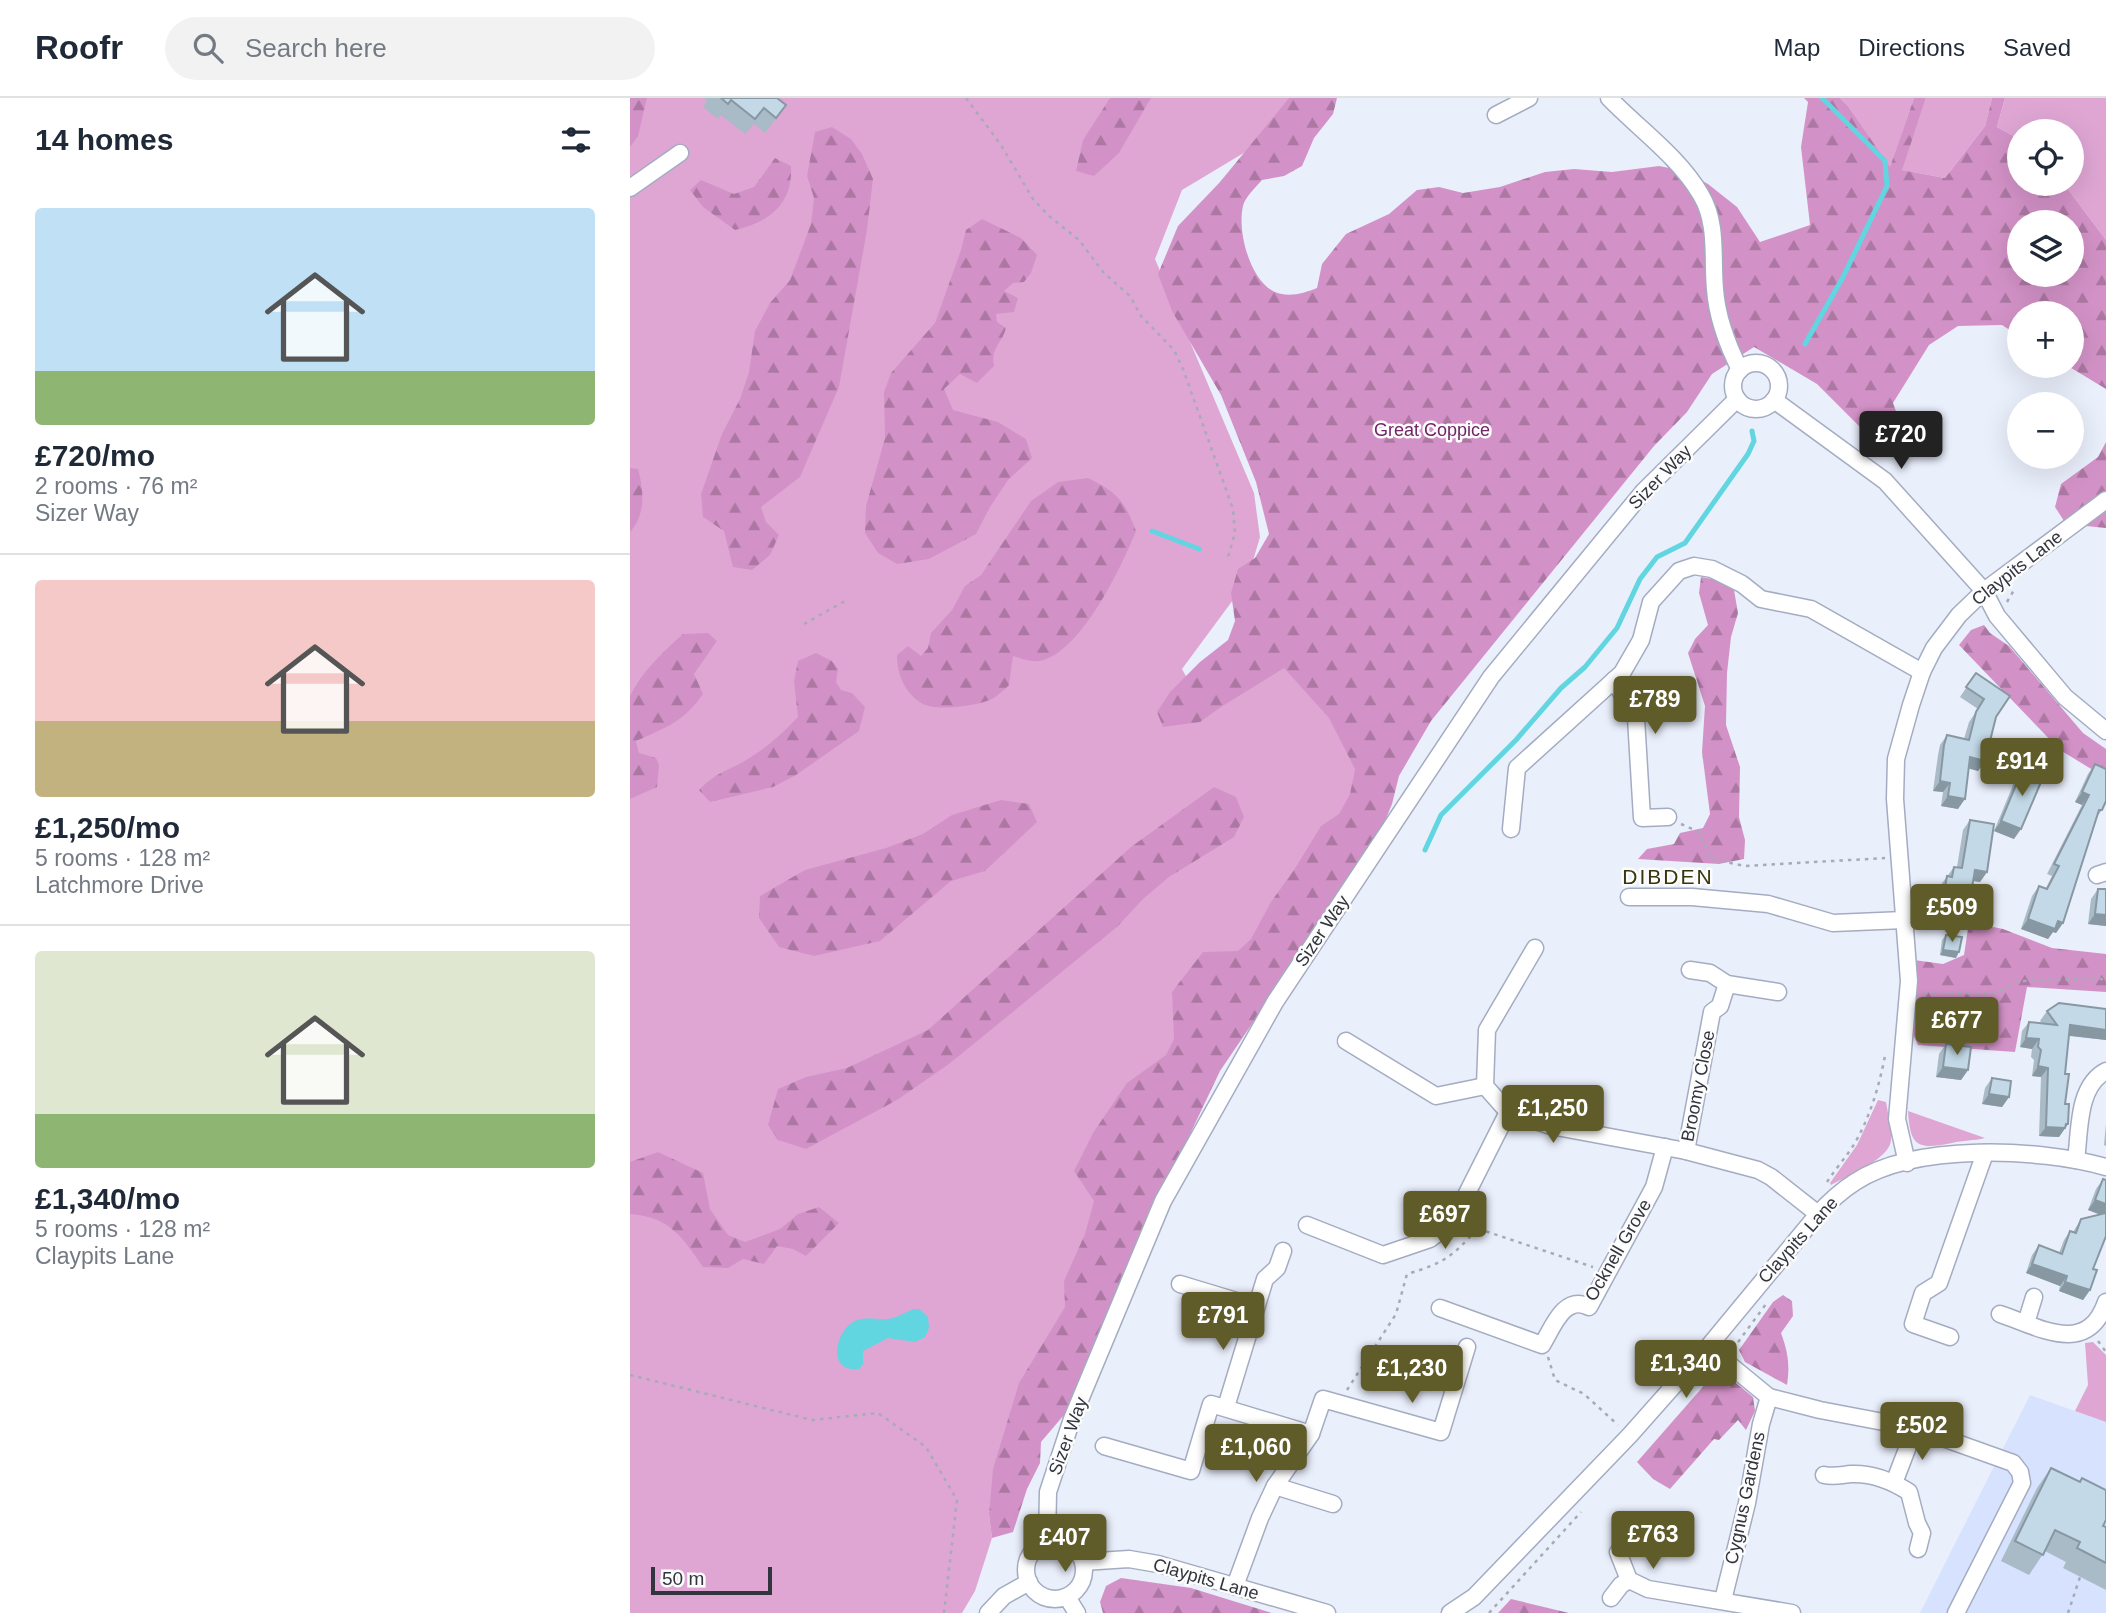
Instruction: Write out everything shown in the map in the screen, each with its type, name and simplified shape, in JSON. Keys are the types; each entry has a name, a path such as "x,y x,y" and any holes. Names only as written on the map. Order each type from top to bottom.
{"street":[{"path":"1496,115 1529,98"},
{"path":"1609,98 1674,158 1702,196 1715,240 1715,290 1723,337 1740,370"},
{"path":"630,188 680,153"},
{"path":"1753,363 1769,368 1778,381 1774,400 1766,407 1748,408 1737,399 1733,388 1734,378 1740,370 1753,363"},
{"name":"Sizer Way","path":"1047,1542 1048,1492 1072,1419 1163,1201 1275,1002 1492,677 1643,492 1737,399"},
{"path":"1774,400 1885,481 1984,591 1997,616 2065,697 2106,731"},
{"name":"Claypits Lane","path":"1450,1613 1474,1597 1630,1436 1833,1199 1868,1176 1907,1163 1897,1119 1908,992 1895,799 1896,759 1922,672 1934,648 1984,591 2106,500"},
{"path":"1511,829 1517,768 1622,673 1641,640 1651,603 1679,571 1694,566 1712,569 1742,584 1761,599 1811,609 1922,672"},
{"path":"1614,680 1636,718 1642,818 1668,817"},
{"path":"1629,897 1692,897 1768,904 1833,923 1904,920"},
{"path":"1535,948 1487,1030 1485,1086 1508,1112 1551,1126 1686,1151 1758,1170 1818,1214"},
{"path":"1690,970 1710,973 1727,984 1778,992"},
{"name":"Broomy Close","path":"1686,1151 1712,1012 1720,1006 1727,984"},
{"path":"1346,1041 1436,1096 1485,1086"},
{"path":"2076,1160 2085,1094 2096,1076 2106,1071"},
{"path":"1307,1225 1383,1255 1430,1239 1453,1221 1508,1112"},
{"name":"Ocknell Grove","path":"1542,1345 1563,1310 1572,1303 1581,1302 1589,1307 1654,1187 1665,1147"},
{"path":"1907,1163 1932,1157 1985,1153 2046,1155 2106,1167"},
{"path":"1950,1337 1913,1324 1923,1293 1939,1283 1985,1153"},
{"path":"1104,1446 1191,1471 1219,1406 1265,1279 1277,1268 1283,1251"},
{"path":"1180,1284 1256,1307"},
{"path":"2026,1323 2034,1297"},
{"path":"2000,1314 2055,1333 2069,1335 2090,1329 2101,1317 2106,1302"},
{"path":"1440,1308 1542,1345"},
{"path":"1235,1586 1275,1486 1331,1401 1441,1432 1467,1347"},
{"path":"1708,1347 1769,1397 1915,1428 2013,1463 2020,1472 2022,1483 1956,1613"},
{"name":"Cygnus Gardens","path":"1723,1600 1747,1503 1760,1424 1769,1397"},
{"path":"1219,1406 1311,1434"},
{"path":"1894,1483 1915,1428"},
{"path":"1824,1475 1836,1478 1851,1474 1872,1476 1894,1483 1909,1492 1922,1532 1918,1549"},
{"path":"1275,1486 1333,1504"},
{"path":"1056,1541 1073,1547 1083,1562 1083,1578 1079,1586 1066,1597 1058,1599 1041,1595 1029,1582 1027,1563 1031,1554 1047,1542 1056,1541"},
{"path":"1618,1552 1629,1580 1648,1589 1792,1613"},
{"name":"Claypits Lane","path":"1083,1562 1139,1561 1158,1564 1327,1613"},
{"path":"1611,1598 1621,1584 1629,1580"},
{"path":"988,1613 1004,1596 1029,1582"},
{"path":"1066,1597 1077,1613"}],"path":[{"path":"966,98 1001,145 1033,199 1085,246 1104,273 1130,296 1141,316 1174,350 1233,509 1235,533 1228,557"},
{"path":"1997,616 2018,584"},
{"path":"804,624 845,601"},
{"path":"1668,817 1699,832 1711,859 1745,866 1899,858"},
{"path":"1908,992 1984,994 2001,992 2015,982 2035,979 2106,979"},
{"path":"1833,1199 1827,1190 1828,1180 1855,1143 1866,1122 1874,1103 1886,1053"},
{"path":"1453,1221 1608,1272"},
{"path":"1331,1401 1396,1314 1407,1274 1432,1267 1455,1254 1477,1228"},
{"path":"1724,1360 1770,1297"},
{"path":"1542,1345 1555,1380 1584,1394 1630,1436"},
{"path":"630,1375 812,1420 878,1413 926,1447 957,1500 944,1613"},
{"path":"1489,1613 1583,1508"},
{"path":"2068,1613 2080,1577"}],"shaded area":[{"path":"630,98 1296,98 1257,145 1182,190 1155,259 1254,493 1260,537 1247,581 1182,669 1200,702 1325,645 1394,763 1326,861 989,1515 992,1538 975,1591 962,1613 630,1613"},
{"path":"1840,98 1914,98 1890,168 1848,106"},
{"path":"1926,98 1992,98 1985,126 1945,178 1901,170"},
{"path":"2005,98 2106,98 2106,240 2073,196 2084,196 2084,119 2007,119 2007,132 1997,127"},
{"path":"1878,1100 1886,1102 1891,1131 1889,1147 1867,1166 1831,1185 1857,1145"},
{"path":"1908,1111 1985,1138 1931,1146 1918,1143 1911,1132"},
{"path":"2093,1342 2106,1355 2106,1422 2075,1411 2088,1385 2085,1343"},
{"path":"2030,1395 2106,1422 2106,1613 1920,1613"}],"green space":[{"path":"630,98 647,98 638,136 630,147"},
{"path":"1110,98 1151,98 1119,153 1094,176 1076,171 1083,140"},
{"name":"Great Coppice","path":"1289,98 1337,98 1333,114 1314,138 1302,166 1284,176 1262,180 1243,206 1242,228 1252,267 1266,286 1285,295 1317,288 1322,264 1346,234 1389,214 1417,190 1439,187 1463,193 1500,187 1545,172 1574,169 1612,172 1659,166 1685,171 1708,184 1737,207 1760,242 1810,225 1801,147 1808,102 1804,98 1840,98 1890,167 1914,98 1926,98 1902,170 1945,178 1985,126 1992,98 2005,98 1997,127 2007,132 2007,196 2073,196 2084,210 2007,210 2007,287 2084,287 2084,211 2106,240 2106,389 2084,376 2084,301 2007,301 2007,328 2002,325 1958,326 1929,345 1893,403 1905,436 1888,455 1817,384 1754,347 1712,374 1687,412 1654,446 1431,721 1399,776 1392,804 1378,838 1220,1071 1134,1252 1069,1409 1041,1442 1040,1463 1027,1489 1013,1532 992,1538 989,1515 993,1469 1019,1383 1065,1307 1064,1281 1085,1234 1094,1201 1074,1171 1093,1133 1127,1083 1166,1055 1174,1039 1172,992 1203,952 1238,951 1251,939 1271,902 1321,826 1339,814 1350,794 1355,769 1329,718 1284,668 1200,722 1163,727 1157,712 1170,692 1200,662 1228,640 1235,621 1231,593 1238,569 1255,558 1269,534 1256,482 1221,395 1172,311 1158,274 1178,226 1220,182"},
{"path":"832,127 851,139 862,154 873,179 867,230 839,387 800,477 761,507 766,522 779,535 770,555 752,570 733,567 724,531 703,517 701,494 722,434 740,399 749,372 755,331 770,303 790,280 811,224 814,198 807,176 815,132"},
{"path":"775,158 791,166 788,191 777,209 748,227 735,230 703,207 690,190 701,180 734,194 754,187"},
{"path":"982,219 1021,238 1037,255 1031,273 1024,282 1013,283 1004,291 1018,298 1014,312 996,314 997,322 1006,328 995,350 994,366 977,383 960,374 944,389 953,410 998,422 1026,439 1032,458 1008,480 976,534 929,559 897,564 878,553 865,533 866,506 885,438 884,392 891,373 935,323 966,230"},
{"path":"2106,442 2106,528 2066,524 2055,507 2061,484 2098,457"},
{"path":"630,468 638,469 642,494 639,518 630,532"},
{"path":"1088,478 1119,498 1136,531 1110,586 1084,626 1054,655 1039,661 1013,656 1009,685 992,699 946,708 927,706 915,699 903,682 897,655 908,646 921,656 928,648 931,633 952,610 965,586 981,575 1031,501 1058,482"},
{"path":"1701,577 1718,580 1734,590 1738,613 1731,637 1727,673 1726,725 1740,767 1739,817 1745,840 1744,859 1719,864 1638,859 1647,849 1674,844 1680,833 1703,828 1710,814 1702,752 1705,706 1688,653 1695,639 1708,625 1699,593"},
{"path":"1984,625 1990,633 2009,646 2083,733 2106,749 2106,778 2060,750 1959,645 1971,630"},
{"path":"708,633 717,641 694,674 703,694 681,718 636,741 639,753 656,758 659,765 657,787 630,799 630,696 647,670 683,634"},
{"path":"816,653 832,661 838,669 836,682 841,690 852,693 865,707 859,731 796,775 773,787 710,802 699,790 715,777 764,748 798,717 794,681 798,661"},
{"path":"1214,787 1236,797 1244,817 1234,837 1169,877 1143,899 1117,927 949,1064 897,1100 806,1149 778,1140 768,1125 778,1089 806,1077 847,1068 928,1030 1131,847"},
{"path":"1001,800 1029,804 1037,822 985,871 951,881 880,941 814,956 779,947 759,918 760,896 805,870 886,848 923,834 952,815"},
{"path":"1969,922 2003,929 2052,948 2106,954 2106,992 2027,987 2015,1052 1918,1045 1909,1026 1914,960 1943,964 1964,955"},
{"path":"658,1152 703,1173 710,1209 728,1235 745,1242 780,1229 798,1214 819,1207 839,1223 806,1256 793,1249 777,1246 764,1264 743,1259 728,1268 703,1267 674,1230 655,1219 630,1214 630,1162"},
{"path":"1783,1295 1792,1301 1793,1316 1781,1333 1788,1359 1787,1385 1745,1362 1739,1350 1773,1302"},
{"path":"1715,1373 1725,1374 1753,1397 1755,1411 1746,1430 1738,1420 1719,1440 1714,1439 1670,1489 1653,1479 1637,1462"},
{"path":"1121,1578 1191,1588 1272,1613 1103,1613 1100,1602 1106,1586"},
{"path":"1511,1599 1569,1613 1498,1613"}],"water":[{"path":"919,1309 928,1317 929,1328 925,1337 915,1342 888,1338 863,1351 863,1364 859,1369 849,1369 842,1365 837,1351 842,1334 848,1326 855,1321 891,1318"}],"building":[{"path":"721,98 777,98 786,105 776,118 764,108 755,119 731,100 728,104"},
{"path":"1976,673 2010,696 1996,717 1985,761 1970,757 1965,799 1948,796 1950,783 1940,781 1947,735 1969,740 1976,712 1984,699 1966,687"},
{"path":"2095,764 2106,769 2106,801 2102,810 2099,810 2063,923 2058,921 2055,929 2028,919 2039,886 2047,889 2059,866 2054,864 2089,795 2082,792"},
{"path":"2023,768 2044,775 2021,829 2001,821"},
{"path":"1970,820 1994,824 1987,872 1975,870 1970,899 1965,898 1960,920 1935,915 1939,897 1943,898 1947,876 1952,877 1954,867 1962,868"},
{"path":"2098,889 2106,889 2106,915 2095,914"},
{"path":"1946,935 1962,937 1959,952 1943,950"},
{"path":"2059,1003 2106,1009 2106,1030 2070,1025 2065,1074 2069,1074 2065,1104 2069,1104 2068,1124 2065,1128 2046,1127 2048,1068 2038,1066 2041,1050 2038,1047 2039,1039 2026,1038 2029,1022 2057,1025 2047,1011"},
{"path":"1946,1044 1971,1047 1968,1070 1943,1067"},
{"path":"1992,1078 2011,1081 2009,1097 1989,1094"},
{"path":"2103,1179 2106,1180 2106,1204 2095,1200"},
{"path":"2106,1213 2106,1236 2093,1269 2097,1270 2090,1290 2065,1282 2067,1276 2032,1264 2039,1245 2062,1254 2070,1231 2076,1233 2081,1219"},
{"path":"2051,1468 2080,1482 2082,1478 2106,1490 2106,1520 2103,1526 2106,1527 2106,1563 2077,1548 2080,1542 2055,1530 2043,1555 2015,1541"}],"waterway":[{"path":"1805,344 1843,277 1887,186 1885,161 1822,98"},
{"path":"1425,850 1441,815 1516,740 1561,688 1585,667 1617,628 1640,579 1657,557 1685,543 1748,454 1754,441 1752,431"},
{"path":"1152,531 1199,549"}],"district":[{"name":"DIBDEN","path":"1668,877"}]}
